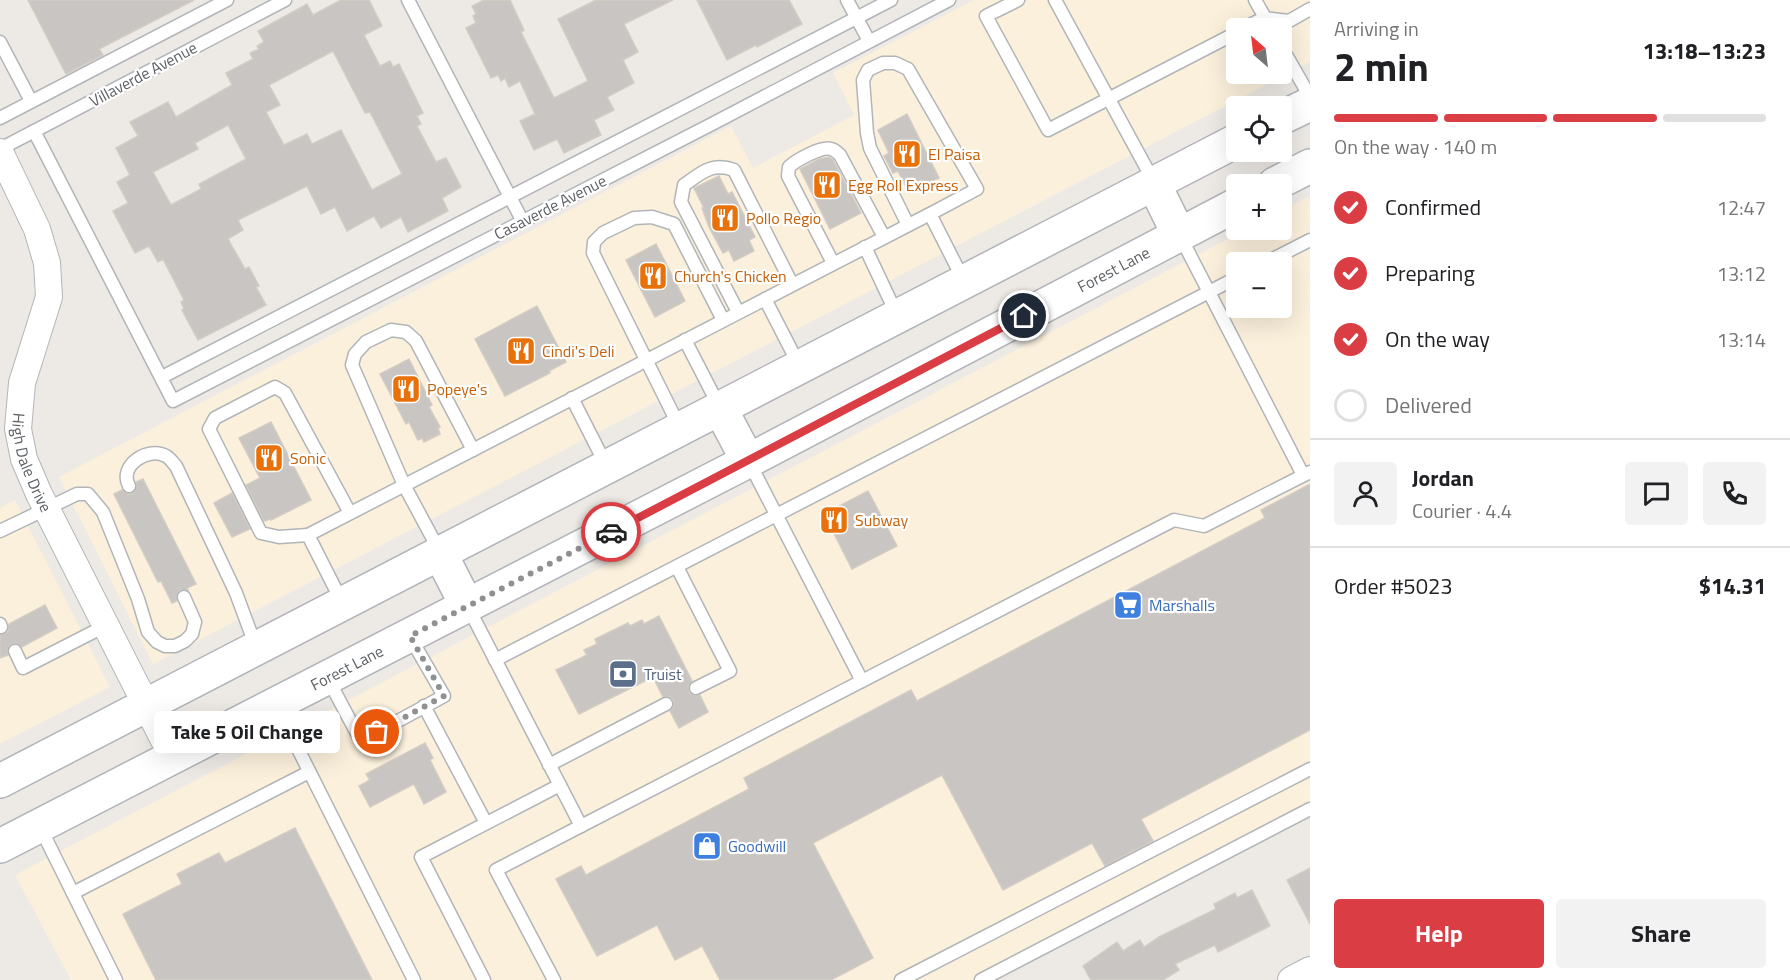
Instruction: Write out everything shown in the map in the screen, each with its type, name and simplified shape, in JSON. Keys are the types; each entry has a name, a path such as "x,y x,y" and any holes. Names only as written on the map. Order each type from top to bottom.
{"main road":[{"path":"1292,113 1310,104"},
{"path":"0,781 1226,146"},
{"path":"1292,175 1310,166"},
{"path":"1154,184 1179,235"},
{"name":"Forest Lane","path":"0,846 748,461 1226,210"},
{"path":"720,408 748,461"},
{"path":"440,553 467,606"}],"street":[{"name":"High Dale Drive","path":"0,150 37,229 47,263 49,297 22,383 18,429 24,459 46,508 172,758"},
{"path":"1291,980 1310,970"}],"lane":[{"path":"0,118 227,0"},
{"name":"Villaverde Avenue","path":"0,150 285,0"},
{"path":"408,0 522,220"},
{"path":"848,0 869,41"},
{"name":"Casaverde Avenue","path":"162,377 891,0"},
{"name":"Casaverde Avenue","path":"34,131 174,401 949,0"},
{"path":"1018,0 986,16 1048,130 1226,38"},
{"path":"1055,0 1154,184"},
{"path":"1255,0 1265,18"},
{"path":"1292,19 1310,9"},
{"path":"0,42 31,100"},
{"path":"350,513 285,393 275,387 214,418 209,429 261,533 279,537 308,535 930,214 977,189 908,69 895,63 883,63 868,70 863,80 867,133 870,148 908,225"},
{"path":"1292,65 1310,96"},
{"path":"833,263 788,176 789,167 793,163 822,149 832,149 840,155 884,237"},
{"path":"738,312 681,202 684,185 705,170 722,166 734,170 792,285"},
{"path":"930,214 964,282"},
{"path":"680,429 593,253 594,242 603,233 634,218 652,217 674,224 723,320"},
{"path":"554,980 496,870 1174,520 1204,526 1307,473 1179,235"},
{"path":"1287,252 1310,240"},
{"path":"865,247 898,316"},
{"path":"495,660 1226,283"},
{"path":"765,299 800,367"},
{"path":"440,553 404,485 352,364 355,354 366,342 391,330 406,332 416,341 473,450"},
{"path":"685,340 720,408"},
{"path":"572,398 607,467"},
{"path":"129,486 125,478 127,469 133,462 146,456 157,453 167,456 176,466 236,593 256,648"},
{"path":"748,461 861,681"},
{"path":"0,531 77,494 88,494 103,512 138,599 148,632 157,642 165,646 175,646 192,634 195,622 184,597"},
{"path":"308,535 343,603"},
{"path":"677,567 730,671 696,688"},
{"path":"467,606 581,826"},
{"path":"15,651 23,668 105,626"},
{"path":"327,678 361,741 444,696 410,636"},
{"path":"549,765 666,704"},
{"path":"275,705 414,980"},
{"path":"424,706 486,823"},
{"path":"901,980 1310,769"},
{"path":"73,893 309,772"},
{"path":"484,980 421,857 560,785"},
{"path":"981,980 1310,809"},
{"path":"40,826 116,980"}],"shaded area":[{"path":"974,0 1310,0 1310,62 1292,71 1292,18 1226,18 1226,84 1268,84 1245,96 1226,96 1226,106 153,664 59,477 731,126 753,168 854,115 833,73"},
{"path":"1310,196 1310,809 981,980 71,980 15,875 1226,240 1292,240 1292,205"},
{"path":"15,500 110,687 0,744 0,508"}],"building":[{"path":"28,0 194,0 99,49 103,55 66,74"},
{"path":"341,0 369,0 382,26 364,35 380,66 390,61 393,67 399,64 423,113 417,116 421,124 417,126 436,162 446,158 461,187 442,198 448,211 408,232 401,217 381,228 374,216 347,231 335,207 321,214 307,186 238,220 243,230 228,239 245,269 249,267 266,305 198,340 182,310 184,309 181,302 184,300 163,259 158,262 149,246 135,253 113,211 128,203 117,182 130,175 116,148 138,136 130,122 168,102 176,117 232,85 226,73 253,59 250,53 259,49 257,46 264,42 258,31 307,4 313,15","holes":["333,51 365,113 370,112 402,174 372,190 341,130 312,144 307,134 284,145 266,112 280,105 269,85","228,125 246,159 199,184 201,189 171,205 153,172 198,149 195,143"]},
{"path":"484,0 510,0 524,30 521,32 554,98 588,81 558,19 596,0 673,0 624,24 638,52 623,60 634,83 607,97 614,110 594,120 601,135 564,153 557,139 534,150 520,121 535,114 520,81 509,87 505,78 501,81 498,75 491,78 466,28 476,23 473,16 476,14 472,6"},
{"path":"697,0 789,0 802,24 727,60"},
{"name":"El Paisa","path":"907,114 939,178 909,193 898,171 893,173 884,156 889,153 878,130"},
{"name":"Egg Roll Express","path":"829,157 833,160 861,213 830,229 800,169 819,159"},
{"name":"Pollo Regio","path":"719,176 728,194 732,192 755,237 749,240 754,251 734,261 729,250 723,253 709,227 702,208 704,208 694,188"},
{"name":"Church's Chicken","path":"656,244 685,301 655,317 626,260"},
{"name":"Cindi's Deli","path":"537,306 566,362 549,371 550,373 505,396 475,339"},
{"name":"Popeye's","path":"409,359 432,405 429,407 440,427 438,428 440,434 424,442 422,438 418,440 409,422 406,424 380,374"},
{"name":"Sonic","path":"271,422 311,500 271,520 264,521 246,485 260,478 239,438"},
{"path":"143,479 196,584 187,588 188,590 180,590 176,596 177,601 172,603 161,581 158,582 114,494 122,490 127,494 132,494 137,488 136,482"},
{"path":"1310,484 1310,730 1141,819 1153,841 1105,866 1092,843 1003,890 942,775 813,843 873,958 831,980 720,980 702,946 675,960 657,925 597,956 556,879 581,866 586,875 749,789 744,778 911,690 917,701 1265,518 1261,510"},
{"path":"868,491 897,546 852,569 824,514"},
{"path":"232,493 250,529 232,537 214,503"},
{"path":"45,605 57,628 22,647 16,643 11,644 7,650 8,655 0,658 0,635 8,632 9,624"},
{"name":"Truist","path":"659,616 692,681 688,687 689,692 695,696 700,695 708,712 679,728 670,711 674,701 670,697 663,697 653,677 579,714 556,670 587,655 584,650 597,644 595,639 628,623 630,626 642,620 644,624"},
{"path":"425,743 433,758 430,760 446,792 424,804 414,784 370,807 359,786 370,780 366,774"},
{"path":"295,828 372,980 156,980 123,914 182,884 177,874 219,853 225,863"},
{"path":"1310,868 1310,924 1287,880"},
{"path":"1252,890 1270,926 1218,952 1215,945 1175,964 1179,970 1163,980 1091,980 1083,966 1117,942 1123,951 1140,940 1144,947 1159,937 1216,909 1214,904 1235,893 1237,898"}],"way so far":[{"path":"377,732 444,696 410,636 611,532"}],"place":[{"name":"El Paisa","path":"907,154"},
{"name":"Egg Roll Express","path":"827,185"},
{"name":"Pollo Regio","path":"725,218"},
{"name":"Church's Chicken","path":"653,276"},
{"name":"Cindi's Deli","path":"521,351"},
{"name":"Popeye's","path":"406,389"},
{"name":"Sonic","path":"269,458"},
{"name":"Subway","path":"834,520"},
{"name":"Marshalls","path":"1128,605"},
{"name":"Truist","path":"623,674"},
{"name":"Take 5 Oil Change","path":"377,732"},
{"name":"Goodwill","path":"707,846"}],"route":[{"path":"611,532 1024,316"}]}
